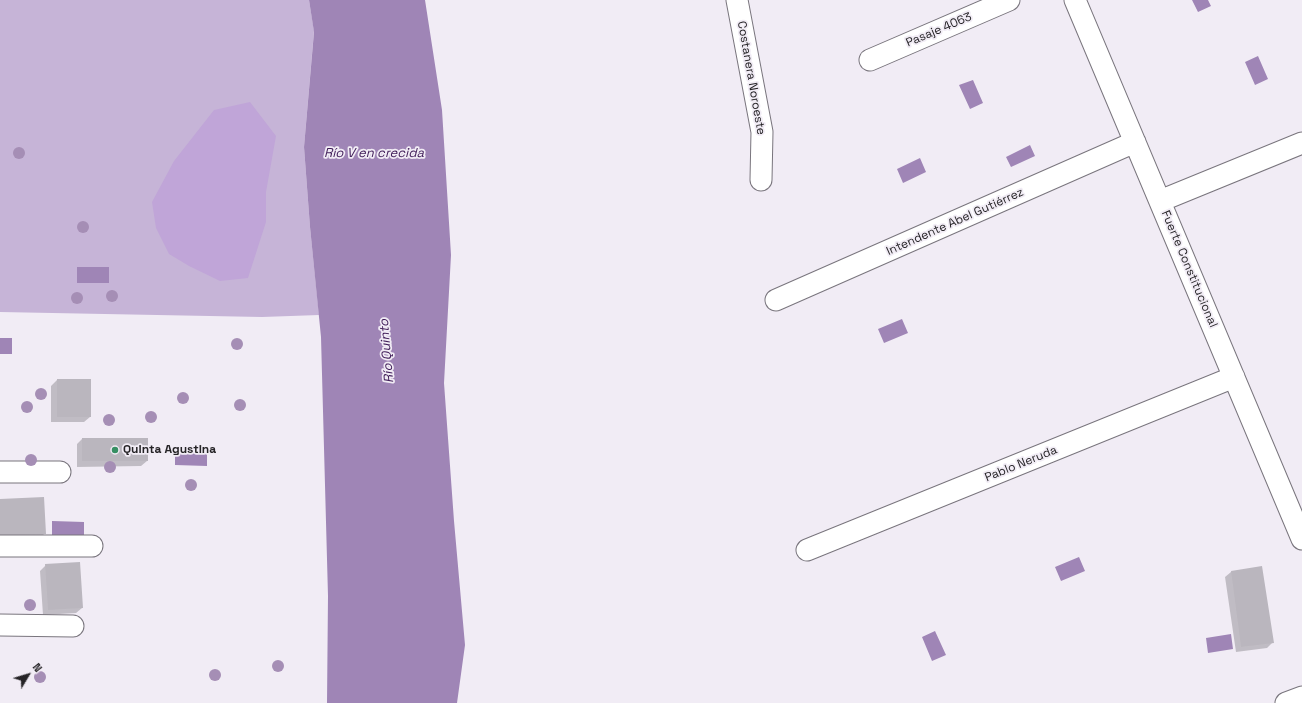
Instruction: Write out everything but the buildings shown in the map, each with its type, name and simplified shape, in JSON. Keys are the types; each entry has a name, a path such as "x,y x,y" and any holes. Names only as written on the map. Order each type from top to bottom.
{"street":[{"name":"Costanera Noroeste","path":"737,0 762,132 762,180"},
{"name":"Pasaje 4063","path":"870,60 1009,0"},
{"name":"Fuerte Constitucional","path":"1075,0 1301,532"},
{"name":"Intendente Abel Gutiérrez","path":"776,300 1135,142"},
{"path":"1160,201 1302,144"},
{"name":"Pablo Neruda","path":"808,550 1234,377"},
{"path":"0,472 60,472"},
{"path":"0,546 92,546"},
{"path":"0,625 73,626"},
{"path":"1286,703 1302,696"}],"shaded area":[{"path":"0,0 309,0 314,31 304,147 319,315 262,317 0,312"},
{"path":"250,102 276,136 266,192 266,222 248,278 220,281 189,266 169,254 156,228 152,202 174,161 214,110"}],"water":[{"name":"Río V en crecida","path":"309,0 425,0 442,110 451,255 444,383 465,645 457,703 327,703 328,596 321,337 304,147 314,32"},
{"path":"1192,0 1208,0 1211,6 1198,12"},
{"path":"1258,56 1268,79 1255,85 1245,62"},
{"path":"973,80 983,103 970,109 959,85"},
{"path":"1030,145 1035,156 1011,167 1006,157"},
{"path":"920,158 926,172 903,183 897,169"},
{"path":"77,267 109,267 109,283 77,283"},
{"path":"902,319 908,333 884,343 878,329"},
{"path":"0,338 12,338 12,354 0,354"},
{"path":"175,449 207,450 207,466 175,465"},
{"path":"52,521 84,522 84,538 52,538"},
{"path":"1079,557 1085,571 1061,581 1055,567"},
{"path":"935,631 946,655 932,661 922,637"},
{"path":"1231,634 1233,649 1208,653 1206,638"}],"place":[{"name":"Quinta Agustina","path":"115,450"}],"water label":[{"name":"Río Quinto","path":"387,351"}]}
